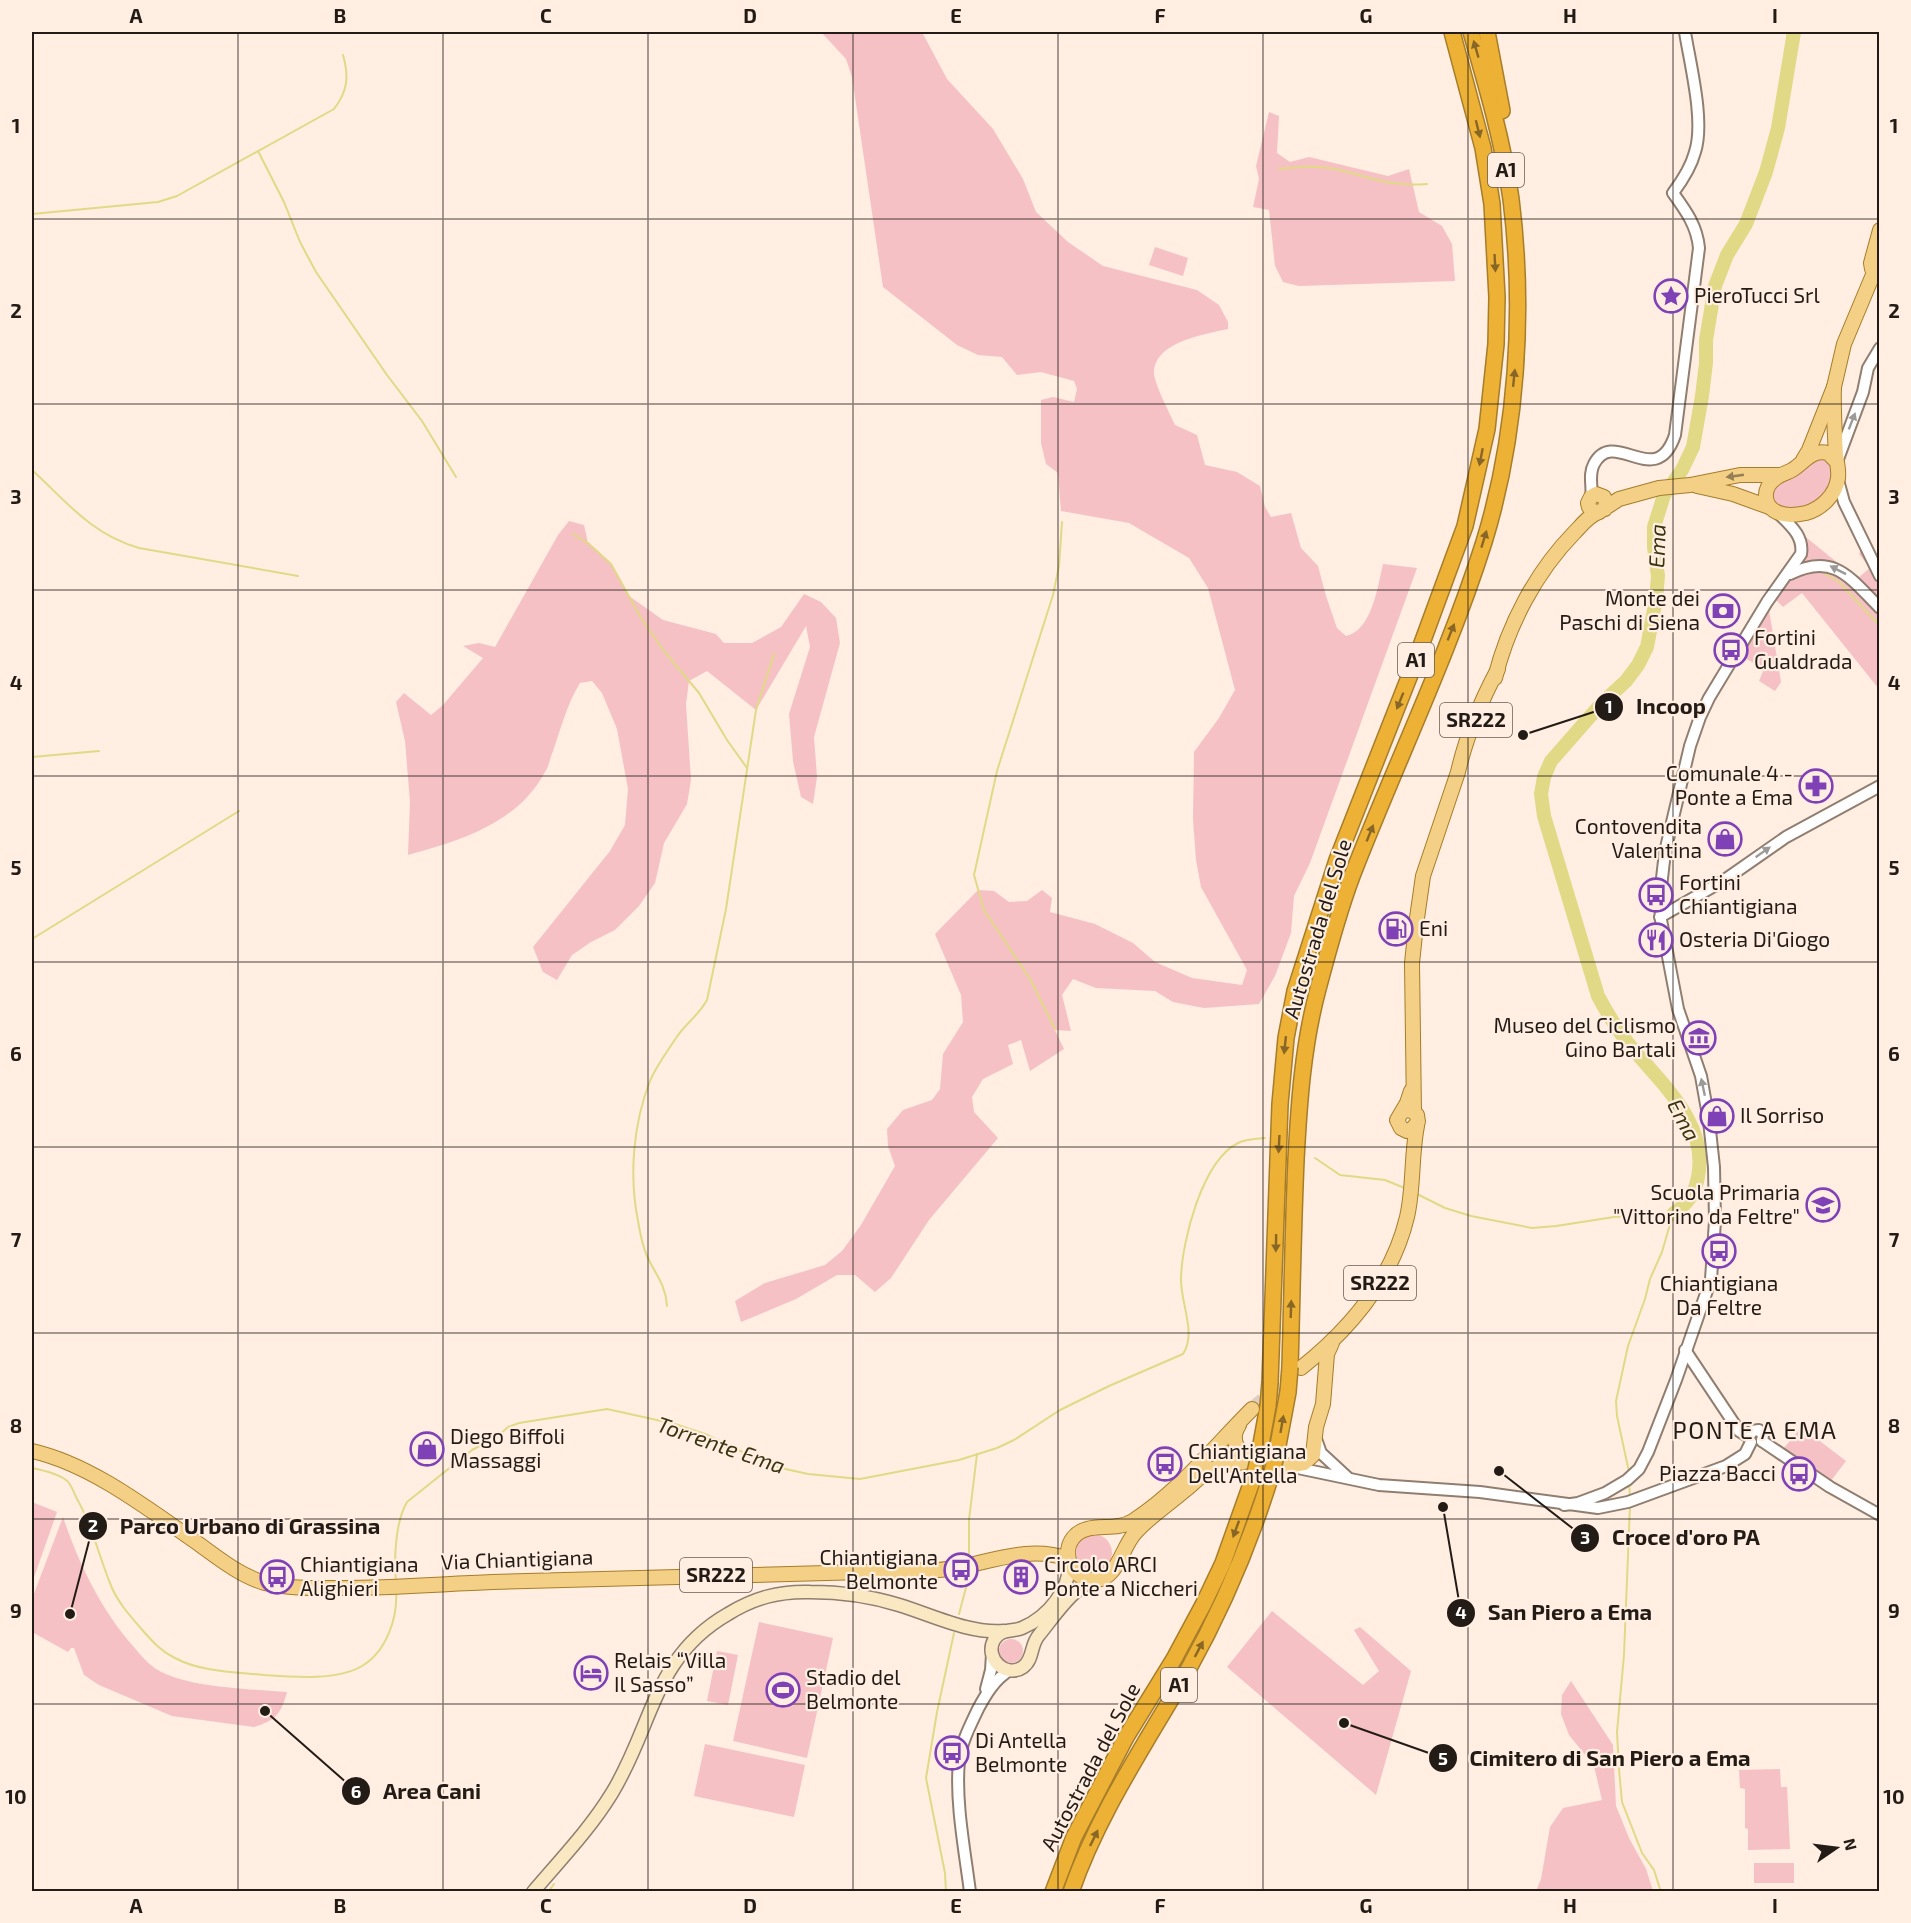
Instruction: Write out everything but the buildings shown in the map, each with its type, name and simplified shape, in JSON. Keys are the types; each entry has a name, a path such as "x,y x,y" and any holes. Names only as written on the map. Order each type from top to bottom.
{"highway":[{"name":"Autostrada del Sole","path":"1053,1892 1074,1837 1126,1737 1174,1659 1203,1605 1223,1563 1255,1473 1249,1458 1260,1407 1270,1382 1280,1104 1286,1038 1295,991 1337,860 1415,662 1465,526 1487,429 1497,297 1492,204 1483,148 1452,32"},
{"name":"Autostrada del Sole","path":"1071,1892 1079,1867 1102,1820 1190,1667 1218,1612 1258,1518 1272,1473 1282,1461 1288,1392 1297,1368 1295,1190 1299,1112 1309,1026 1351,880 1458,615 1484,540 1496,492 1510,415 1516,356 1518,313 1515,238 1505,162 1486,82 1471,32"},
{"path":"1487,32 1519,205 1523,266 1518,313"}],"main road":[{"path":"1877,264 1871,268 1880,231"},
{"path":"1690,484 1733,494 1774,510 1796,515 1816,510 1830,497 1838,479 1833,415 1834,387 1839,361 1851,325 1877,264"},
{"path":"1802,462 1834,387"},
{"path":"1774,510 1766,499 1766,489 1780,475 1791,471 1813,454 1820,452 1831,455 1836,462"},
{"path":"1596,499 1619,499 1665,487 1740,475 1780,475"},
{"name":"SR222","path":"1297,1368 1335,1338 1360,1311 1380,1284 1396,1250 1407,1216 1412,1172 1414,1144 1410,1120 1413,1085 1414,984 1429,858 1466,744 1522,608 1551,559 1584,523 1596,499"},
{"name":"SR222","path":"1282,1461 1300,1465 1311,1459 1324,1391 1328,1354 1335,1338"},
{"path":"1297,1368 1316,1370 1321,1377 1324,1391"},
{"path":"1088,1529 1119,1528 1131,1523 1203,1461 1241,1420 1260,1407"},
{"path":"1241,1420 1235,1431 1235,1440 1239,1450 1249,1458"},
{"name":"Via Chiantigiana","path":"32,1451 52,1456 92,1474 221,1560 252,1578 266,1583 310,1588 377,1588 670,1576 927,1570 970,1565 1015,1554 1039,1552 1072,1540 1079,1533 1088,1529"},
{"path":"964,1626 979,1637 999,1666 1010,1670 1019,1669 1027,1664 1036,1639 1065,1604 1085,1584 1112,1572 1126,1544 1137,1530 1197,1480 1216,1468 1249,1458"},
{"path":"1088,1529 1101,1530 1110,1535 1117,1545 1118,1560"},
{"path":"992,1654 993,1642 997,1635 1026,1626 1055,1601 1068,1578 1068,1550 1072,1540"},
{"name":"Via Chiantigiana","path":"1039,1552 1068,1560 1072,1569 1082,1577 1099,1579"},
{"path":"533,1892 588,1828 612,1792 626,1767 669,1669 689,1643 715,1620 740,1606 781,1593 846,1593 897,1604 964,1626 1009,1630 1026,1635 1032,1647"}],"street":[{"path":"1596,499 1592,467 1596,460 1604,454 1618,452 1653,460 1665,454 1675,435 1699,248 1698,235 1692,221 1673,193 1692,160 1698,131 1685,32"},
{"path":"1836,462 1863,392 1868,368 1880,348"},
{"path":"1838,479 1844,502 1880,576"},
{"path":"1564,1505 1590,1499 1616,1488 1639,1468 1648,1452 1711,1279 1714,1210 1712,1142 1706,1102 1694,1053 1678,1009 1660,917 1659,896 1665,852 1692,740 1700,717 1752,627 1800,558 1802,545 1797,532 1774,510"},
{"path":"1785,577 1812,566 1832,567 1846,574 1880,608"},
{"path":"1660,917 1723,880 1786,837 1880,786"},
{"path":"1685,1350 1739,1431 1880,1515"},
{"path":"1315,1437 1321,1452 1339,1472 1350,1479"},
{"path":"1282,1461 1385,1486 1480,1492 1598,1508 1631,1501 1726,1466 1745,1454 1754,1440"},
{"path":"981,1704 991,1670 992,1654"},
{"path":"970,1892 958,1782 959,1760 965,1738 981,1704 997,1679 1010,1670"}],"shaded area":[{"path":"821,32 922,32 947,79 993,129 1023,179 1036,212 1068,242 1103,266 1197,290 1219,305 1228,322 1228,329 1194,337 1171,347 1156,362 1154,373 1157,384 1175,425 1197,435 1205,465 1237,472 1260,486 1265,507 1271,517 1291,513 1301,548 1318,566 1337,628 1346,636 1362,626 1376,595 1383,564 1417,568 1310,863 1294,896 1291,933 1275,976 1259,1004 1204,1008 1173,1002 1155,991 1096,988 1073,979 1062,995 1071,1031 1055,1030 1064,1049 1030,1071 1021,1040 1008,1045 1013,1064 983,1079 972,1097 974,1112 998,1138 929,1220 891,1278 875,1292 855,1275 837,1275 796,1299 741,1322 735,1301 765,1283 825,1265 842,1251 861,1225 895,1166 888,1146 887,1129 903,1110 932,1100 940,1089 943,1054 963,1022 961,995 935,934 978,890 994,891 1009,902 1027,901 1042,890 1052,898 1050,912 1095,924 1133,943 1155,962 1192,978 1242,985 1247,970 1201,887 1196,860 1193,819 1194,752 1219,718 1235,690 1208,588 1189,558 1129,523 1061,511 1058,473 1046,464 1041,443 1041,400 1053,397 1074,402 1077,389 1074,381 1041,372 1017,375 1002,357 978,355 957,345 883,287 852,77 846,59"},
{"path":"1269,112 1279,116 1277,153 1290,162 1309,157 1388,176 1409,169 1419,212 1442,226 1452,244 1455,281 1299,286 1283,282 1275,266 1269,210 1253,207 1259,179 1256,166"},
{"path":"1155,247 1188,258 1183,276 1149,265"},
{"path":"1828,457 1835,473 1828,492 1805,510 1777,507 1768,492 1812,459"},
{"path":"569,521 584,525 588,543 611,564 629,596 663,620 716,634 724,643 752,643 781,627 804,594 821,602 836,618 840,643 814,737 817,777 813,804 801,797 793,761 789,714 810,647 806,626 756,710 707,671 689,681 686,704 691,780 687,804 664,843 655,883 639,906 615,930 572,955 557,980 543,972 533,947 610,851 625,825 628,789 617,729 602,693 592,681 580,683 568,708 546,770 520,805 486,827 467,836 408,855 410,802 405,741 396,702 404,693 431,715 443,705 483,658 463,646 479,643 495,647 558,535"},
{"path":"1802,534 1850,573 1859,577 1870,568 1859,554 1862,547 1879,583 1879,603 1836,565 1820,561 1795,568"},
{"path":"1820,569 1838,575 1879,615 1879,689 1802,593 1783,607 1774,598 1784,586 1794,579"},
{"path":"1767,609 1781,682 1775,691 1759,681 1764,669 1740,655"},
{"path":"1799,1430 1808,1432 1846,1461 1830,1482 1783,1449"},
{"path":"32,1502 57,1512 32,1583"},
{"path":"63,1517 83,1568 101,1601 121,1631 150,1664 169,1675 201,1684 287,1692 280,1711 273,1719 254,1727 172,1716 99,1685 84,1675 74,1648 68,1652 32,1632 32,1599"},
{"path":"1093,1534 1106,1540 1112,1553 1106,1566 1093,1572 1080,1566 1074,1553 1080,1540"},
{"path":"1272,1611 1363,1685 1379,1671 1354,1630 1360,1627 1411,1671 1376,1795 1227,1667"},
{"name":"Stadio del Belmonte","path":"759,1622 833,1638 807,1758 733,1741"},
{"path":"1011,1639 1019,1643 1023,1651 1019,1659 1011,1663 1003,1659 999,1651 1003,1643"},
{"path":"717,1651 738,1655 728,1705 707,1701"},
{"path":"1571,1681 1613,1745 1616,1806 1629,1838 1646,1869 1653,1891 1536,1891 1541,1879 1550,1827 1563,1808 1602,1800 1594,1766 1569,1735 1561,1714 1562,1695"},
{"path":"705,1744 805,1765 794,1817 694,1796"},
{"path":"1780,1769 1781,1787 1787,1787 1790,1849 1748,1850 1748,1829 1745,1828 1745,1789 1740,1788 1739,1770"},
{"path":"1754,1863 1794,1863 1794,1883 1754,1883"}],"waterway":[{"name":"Ema","path":"1673,1214 1690,1198 1697,1183 1699,1157 1696,1138 1679,1104 1624,1037 1598,996 1544,816 1541,794 1544,777 1551,761 1601,704 1626,681 1638,665 1647,647 1658,576 1654,527 1664,495 1682,470 1693,447 1702,396 1706,340 1715,286 1727,255 1746,224 1766,172 1778,128 1794,32"},
{"path":"32,214 158,202 177,196 334,109 345,90 346,70 343,55"},
{"path":"258,151 316,272 387,375 422,421 456,477"},
{"path":"1279,169 1321,167 1391,183 1427,184"},
{"path":"32,470 93,526 122,542 139,548 298,576"},
{"path":"1055,1029 1030,979 984,910 974,875 997,771 1053,595 1059,566 1062,522"},
{"path":"573,534 588,543 611,564 641,618 664,651 699,693 747,768"},
{"path":"1824,573 1839,582 1880,626"},
{"path":"667,1306 662,1286 644,1247 638,1221 633,1168 636,1132 644,1098 655,1070 680,1033 707,1000 726,909 756,710 774,654"},
{"path":"32,757 99,751"},
{"path":"32,939 239,811"},
{"name":"Torrente Ema","path":"396,1583 396,1541 400,1520 407,1502 472,1450 498,1436 508,1427 519,1423 607,1409 675,1424 705,1434 781,1468 808,1474 860,1479 959,1460 997,1448 1014,1440 1060,1410 1183,1354 1187,1346 1188,1327 1181,1287 1182,1262 1196,1203 1214,1166 1225,1152 1238,1143 1265,1138"},
{"name":"Torrente Ema","path":"1315,1158 1340,1175 1385,1180 1407,1189"},
{"name":"Torrente Ema","path":"1415,1193 1445,1208 1471,1216 1532,1228 1614,1217 1673,1214 1662,1252 1650,1279 1628,1346 1616,1401 1629,1472"},
{"path":"969,1559 969,1520 977,1454"},
{"name":"Torrente Ema","path":"32,1468 58,1475 69,1483 87,1520 107,1577 118,1600 147,1636 170,1656 185,1663 218,1671 288,1677 327,1676 352,1671 370,1660 384,1643 395,1612 396,1591"},
{"path":"1629,1484 1630,1496"},
{"path":"1630,1505 1624,1655 1617,1732 1619,1769 1622,1802 1642,1853 1654,1870 1661,1892"},
{"path":"959,1614 969,1570"},
{"path":"946,1892 945,1873 926,1778 954,1633"},
{"path":"548,1892 554,1884"}],"tunnel":[{"path":"1252,1409 1294,1373"}],"place":[{"name":"PieroTucci Srl","path":"1671,296"},
{"name":"Monte dei Paschi di Siena","path":"1723,611"},
{"name":"Fortini Gualdrada","path":"1731,650"},
{"name":"Incoop","path":"1523,735"},
{"name":"Comunale 4 - Ponte a Ema","path":"1816,786"},
{"name":"Contovendita Valentina","path":"1725,839"},
{"name":"Fortini Chiantigiana","path":"1656,895"},
{"name":"Eni","path":"1396,929"},
{"name":"Osteria Di'Giogo","path":"1656,940"},
{"name":"Museo del Ciclismo Gino Bartali","path":"1699,1038"},
{"name":"Il Sorriso","path":"1717,1116"},
{"name":"Scuola Primaria \"Vittorino da Feltre\"","path":"1823,1205"},
{"name":"Chiantigiana Da Feltre","path":"1719,1251"},
{"name":"Diego Biffoli Massaggi","path":"427,1449"},
{"name":"Chiantigiana Dell'Antella","path":"1165,1464"},
{"name":"Croce d'oro PA","path":"1499,1471"},
{"name":"Piazza Bacci","path":"1799,1474"},
{"name":"San Piero a Ema","path":"1443,1507"},
{"name":"Chiantigiana Belmonte","path":"961,1570"},
{"name":"Chiantigiana Alighieri","path":"277,1577"},
{"name":"Circolo ARCI Ponte a Niccheri","path":"1021,1577"},
{"name":"Parco Urbano di Grassina","path":"70,1614"},
{"name":"Relais “Villa Il Sasso”","path":"591,1673"},
{"name":"Stadio del Belmonte","path":"783,1690"},
{"name":"Area Cani","path":"265,1711"},
{"name":"Cimitero di San Piero a Ema","path":"1344,1723"},
{"name":"Di Antella Belmonte","path":"952,1753"}],"district":[{"name":"PONTE A EMA","path":"1755,1431"}]}
